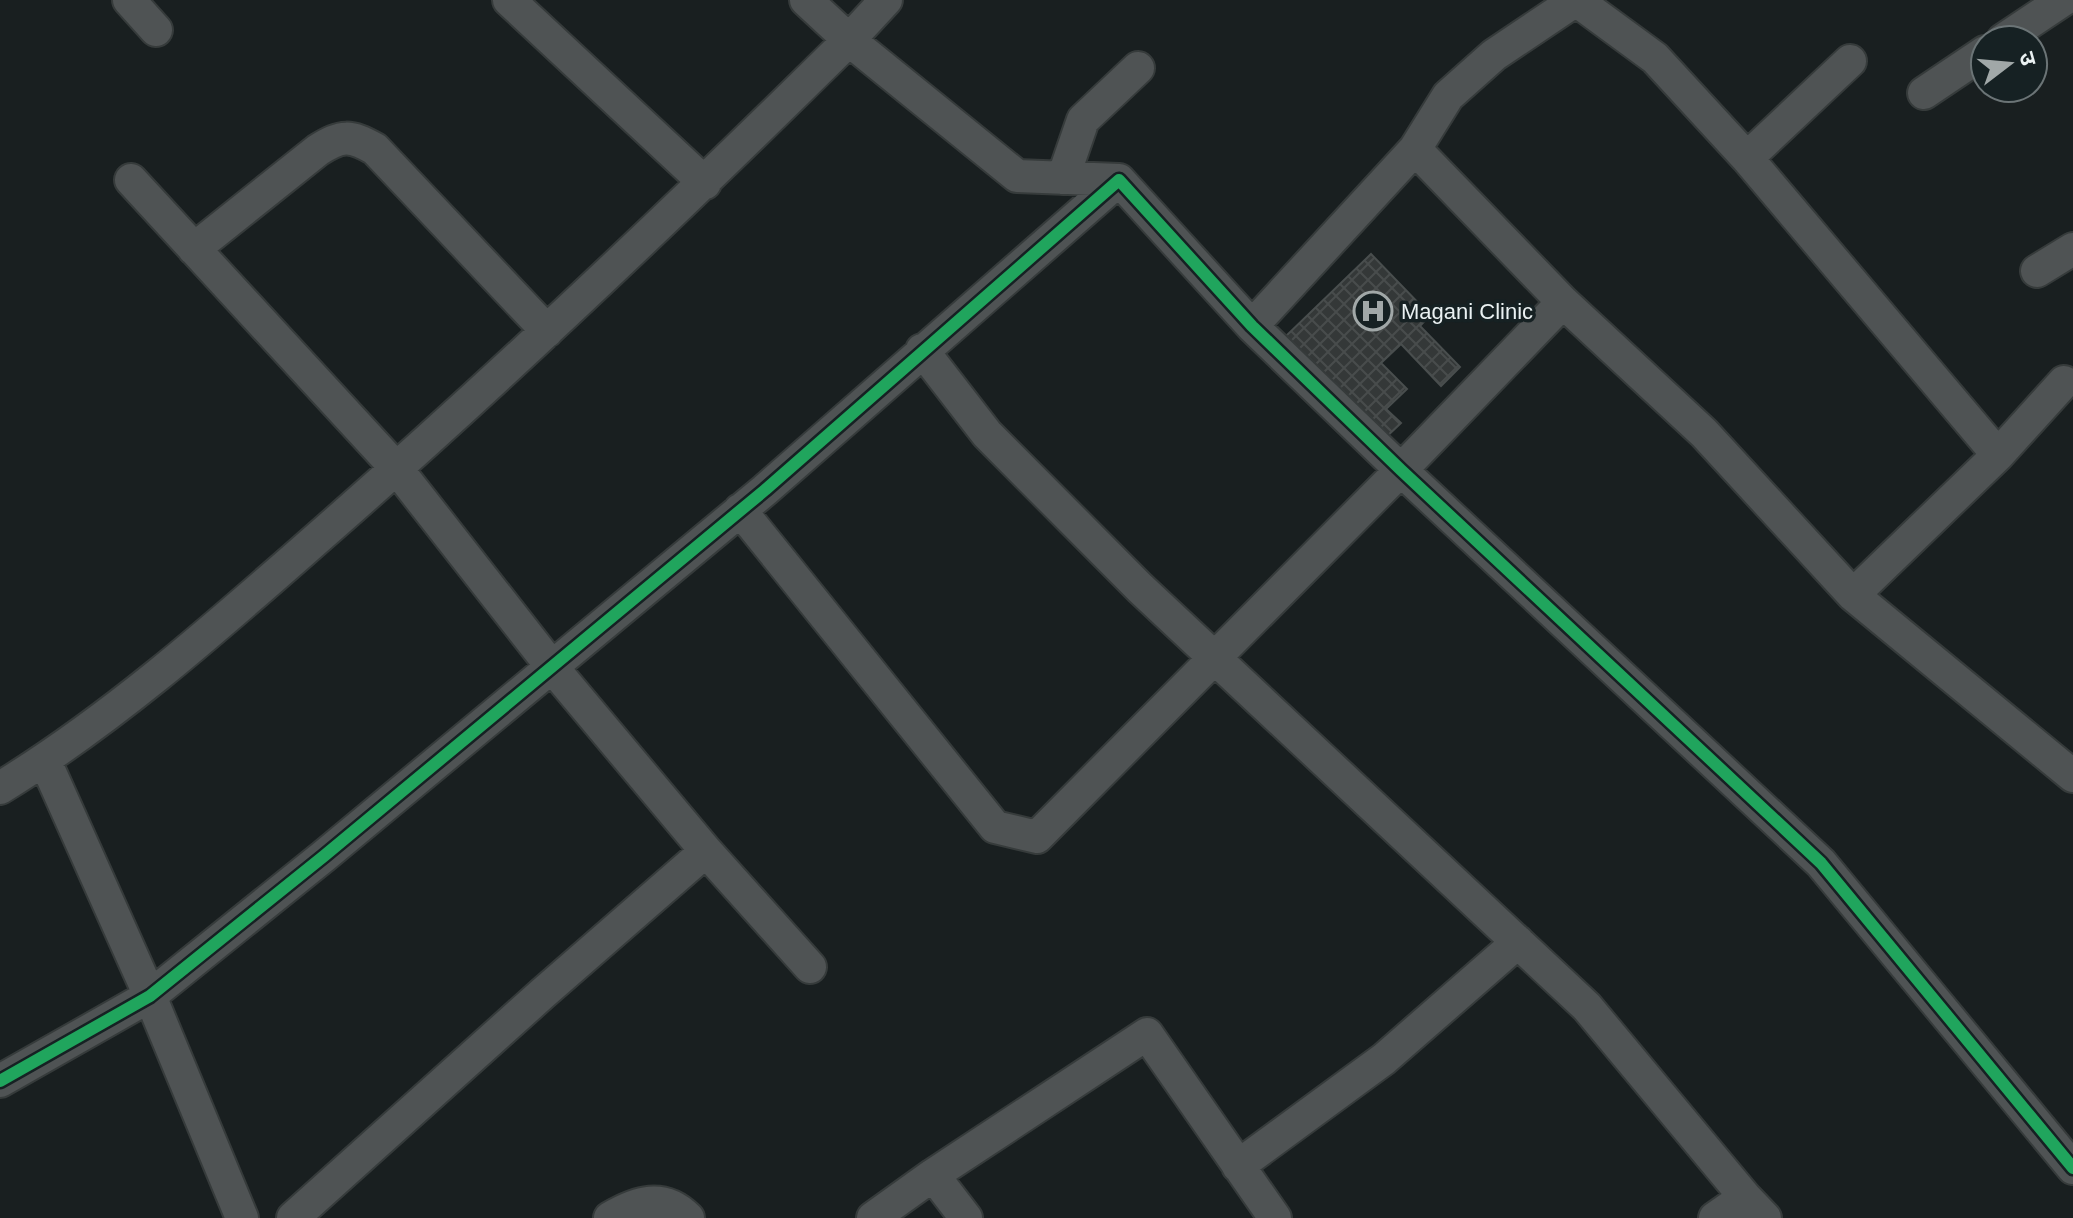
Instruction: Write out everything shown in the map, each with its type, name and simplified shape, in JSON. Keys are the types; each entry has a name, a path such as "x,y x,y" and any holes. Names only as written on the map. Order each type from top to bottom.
{"street":[{"path":"129,0 156,30"},
{"path":"509,0 705,183"},
{"path":"806,0 849,40 1017,176 1119,180 1252,326 1401,470 1821,863 2073,1168"},
{"path":"0,788 45,761 184,655 397,469 705,183 886,0"},
{"path":"1252,326 1415,149 1448,96 1494,55 1576,0 1655,58 1747,158 1998,455"},
{"path":"2027,24 2063,0"},
{"path":"1747,158 1850,61"},
{"path":"1924,93 1969,63"},
{"path":"1063,178 1083,120 1138,68"},
{"path":"194,249 318,150 332,141 357,139 375,149 547,331"},
{"path":"1415,149 1563,302 1704,433 1853,595 2070,762"},
{"path":"131,180 397,469 552,667 706,851 810,967"},
{"path":"0,1081 150,996 324,856 740,510 1119,180"},
{"path":"2037,271 2073,249"},
{"path":"740,510 995,827 1037,837 1563,302"},
{"path":"922,350 987,434 1140,588 1587,1007 1755,1208 1715,1218"},
{"path":"1853,595 1998,455 2064,382"},
{"path":"45,761 150,996 242,1218"},
{"path":"293,1218 706,851"},
{"path":"1238,1166 1384,1059 1518,942"},
{"path":"873,1218 1147,1034 1275,1218"},
{"path":"933,1175 966,1218"},
{"path":"610,1218 642,1202 662,1201 678,1208 688,1218"}],"building":[{"path":"1371,254 1430,315 1420,326 1460,367 1441,386 1401,344 1381,363 1407,389 1386,409 1401,423 1384,439 1286,336"}],"cycle path":[{"path":"0,1081 150,996 324,856 765,490 1119,180 1252,326 1401,470 1821,863 2073,1168"}],"place":[{"name":"Magani Clinic","path":"1373,311"}]}
